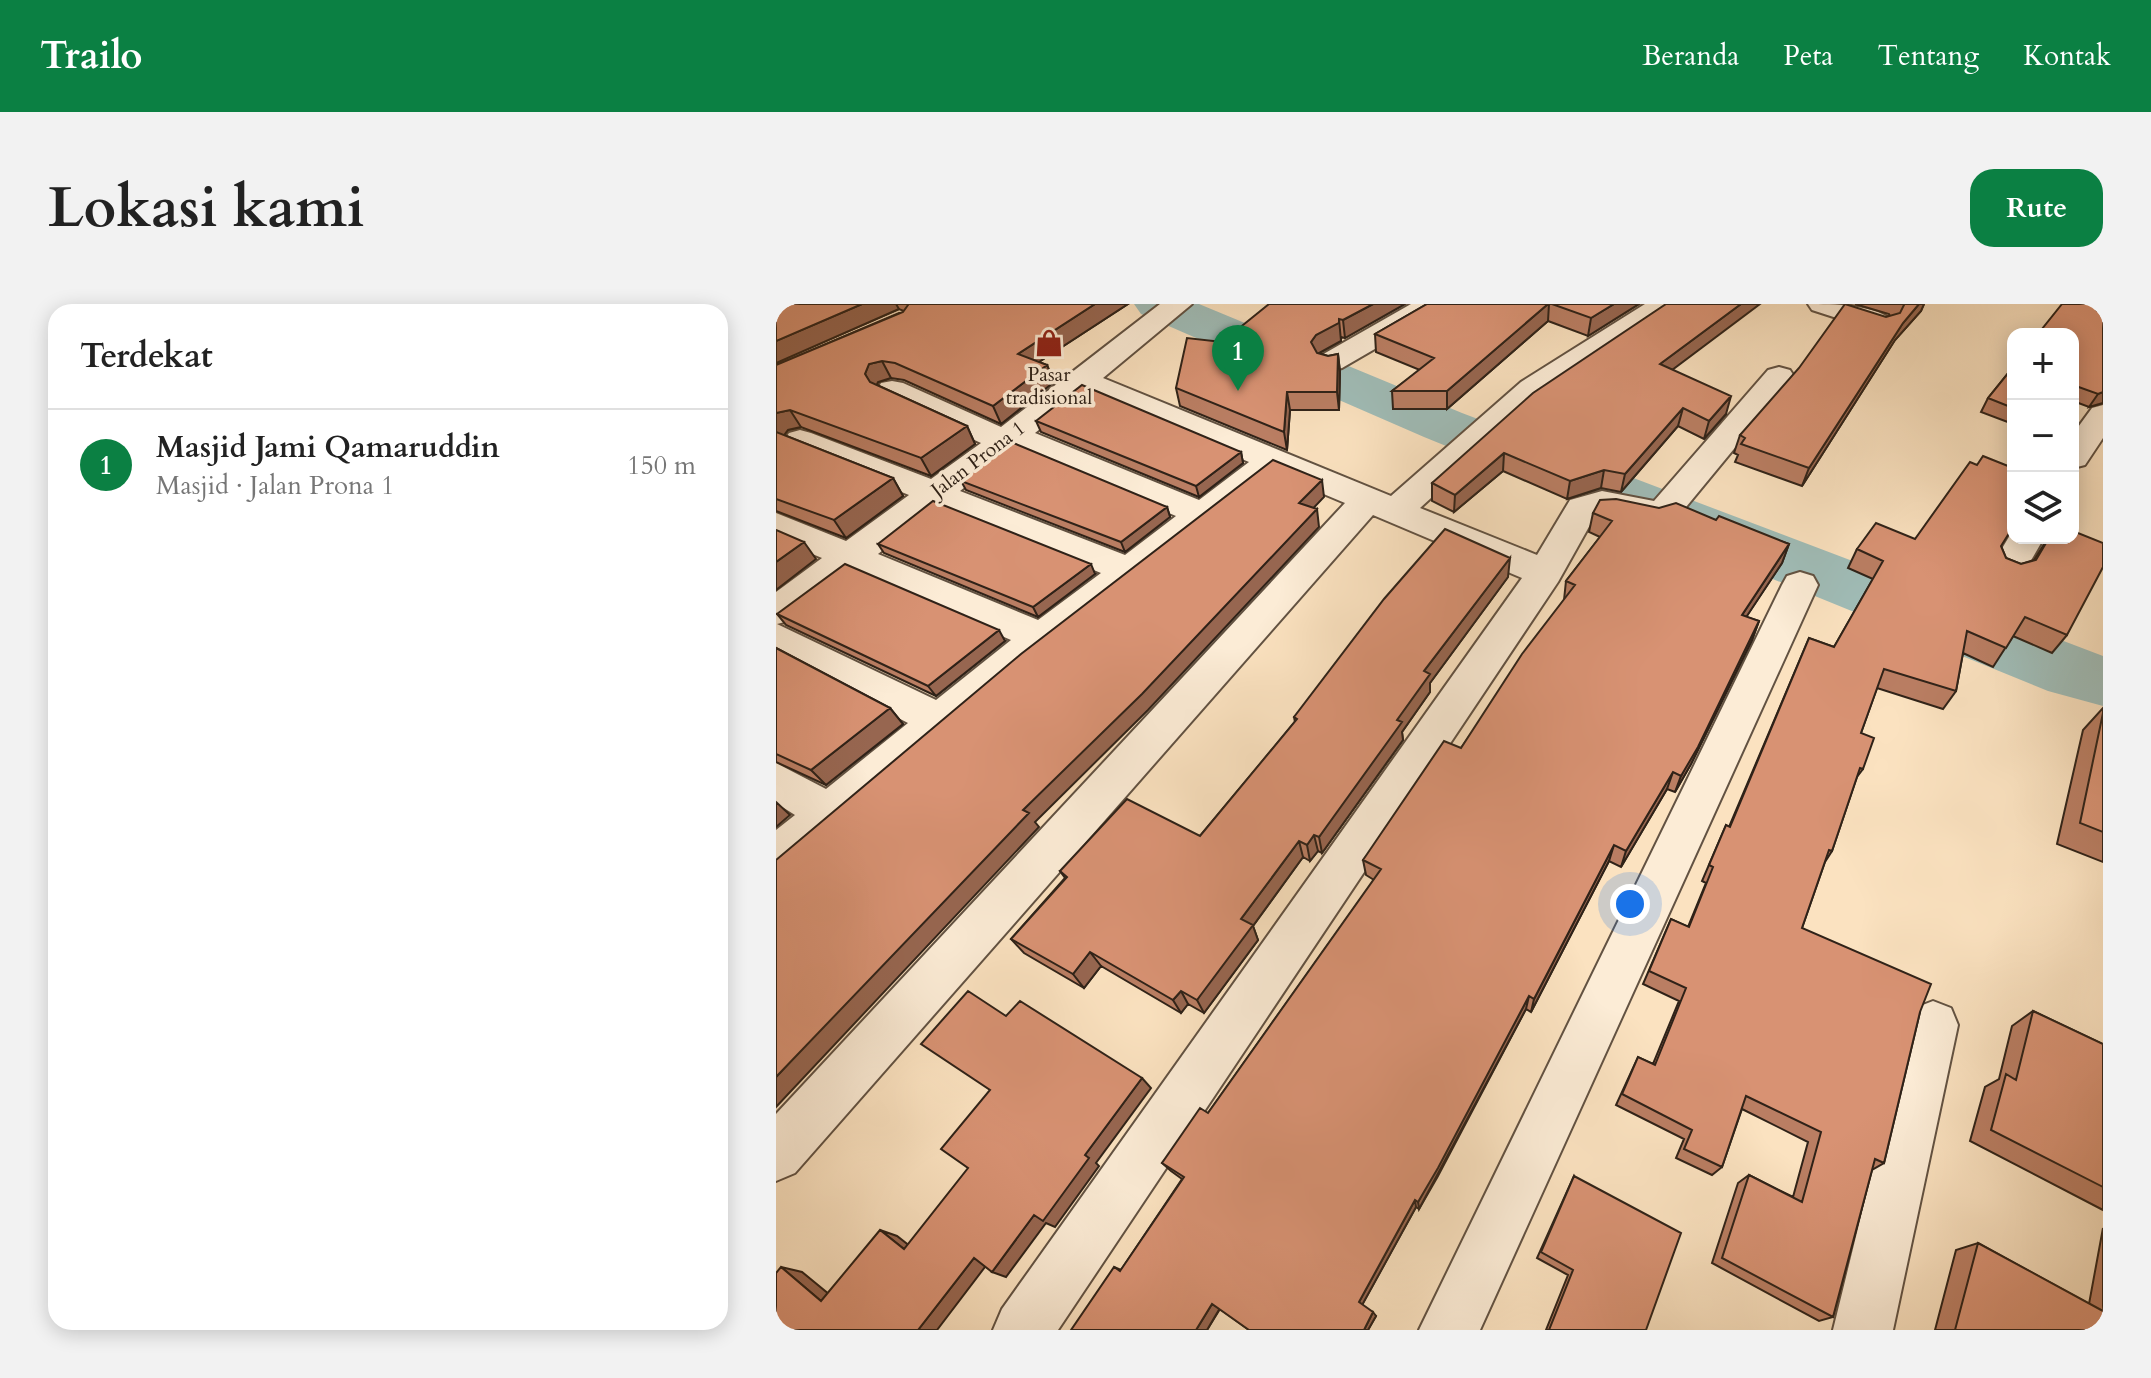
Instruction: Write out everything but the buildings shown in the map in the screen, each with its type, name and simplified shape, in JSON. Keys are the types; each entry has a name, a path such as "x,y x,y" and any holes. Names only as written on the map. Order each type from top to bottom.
{"street":[{"name":"Jalan Prona 1","path":"776,611 1008,438 1178,304"},
{"path":"1331,362 1432,304"},
{"path":"776,1154 1382,505 1532,389 1664,304"},
{"path":"1822,304 1880,323"},
{"path":"1023,1330 1545,573 1582,508 1601,501 1650,513 1665,510 1779,376"},
{"path":"1081,380 1545,573"},
{"path":"892,390 1202,514"},
{"path":"2079,449 2103,415"},
{"path":"800,440 1129,570"},
{"path":"776,857 1042,637 1273,460"},
{"path":"776,525 1042,637"},
{"path":"1449,1330 1800,585"},
{"path":"776,638 939,720"},
{"path":"776,781 829,813"},
{"path":"1863,1330 1933,1025"}],"waterway":[{"path":"1158,304 1443,425 2072,673 2103,681"}],"place":[{"name":"Pasar tradisional","path":"1049,343"},
{"name":"Masjid Jami Qamaruddin","path":"1238,391"}]}
